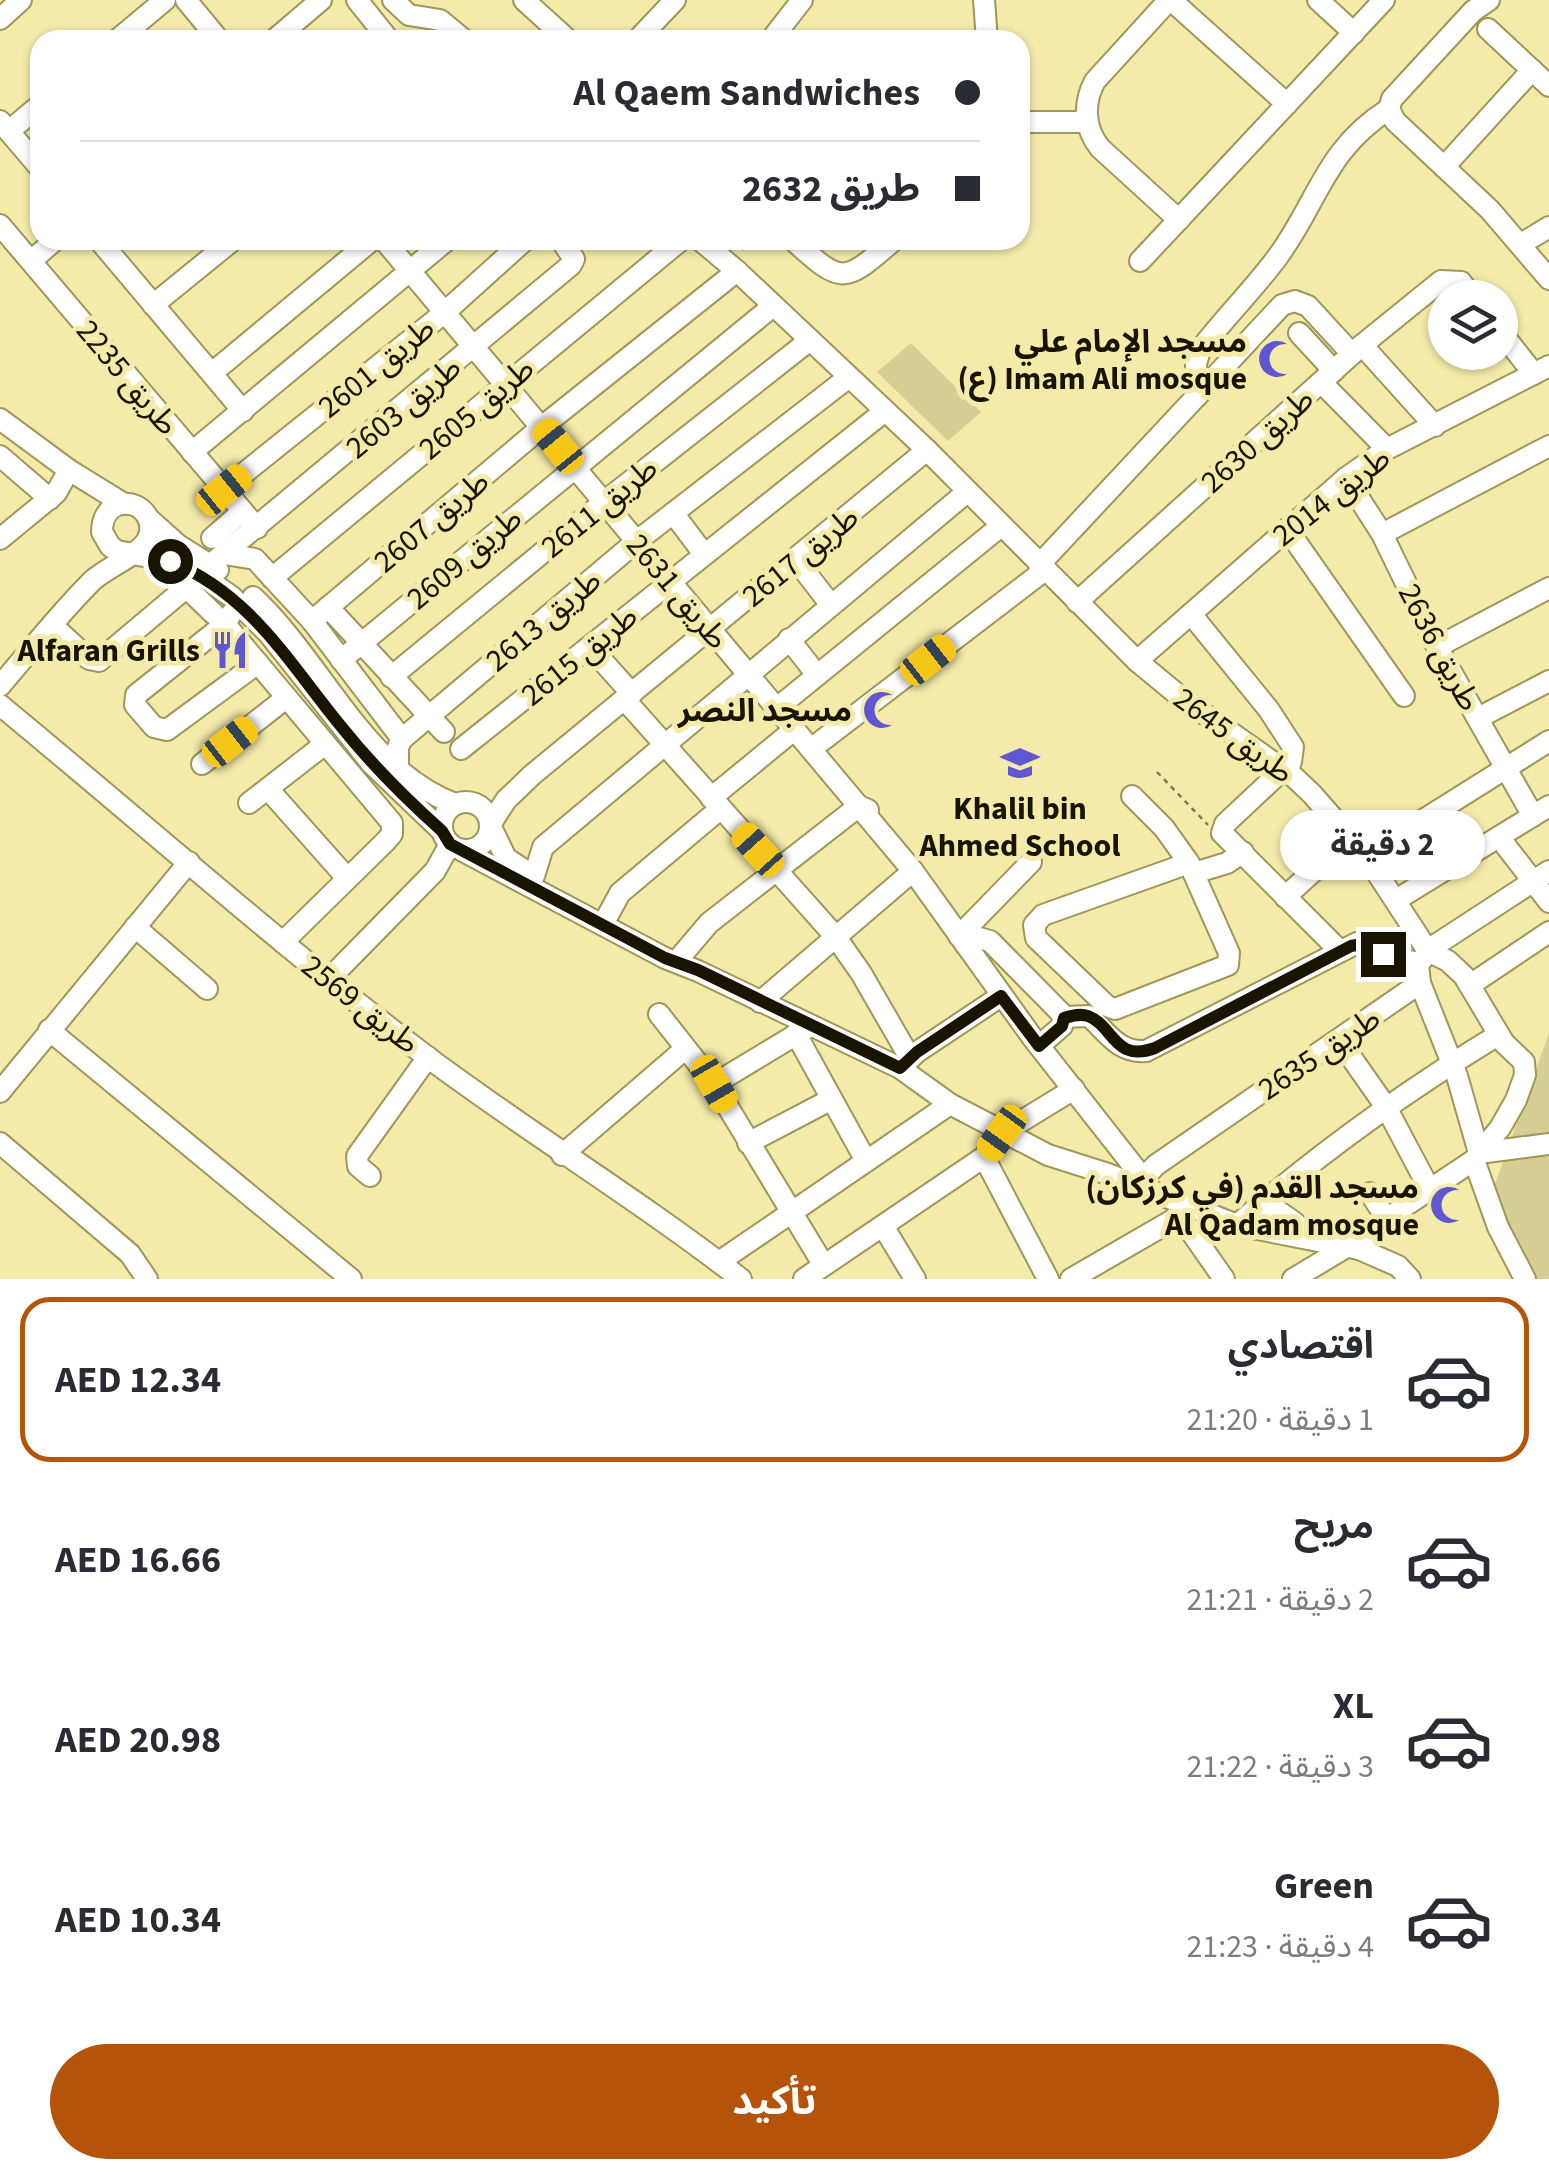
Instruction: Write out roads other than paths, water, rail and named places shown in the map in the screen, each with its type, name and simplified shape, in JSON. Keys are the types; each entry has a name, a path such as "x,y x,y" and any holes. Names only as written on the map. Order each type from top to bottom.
{"street":[{"path":"0,19 22,0"},
{"path":"129,30 165,0"},
{"path":"186,0 204,30"},
{"path":"286,30 321,0"},
{"path":"357,0 374,30"},
{"path":"524,0 557,30"},
{"path":"647,30 675,0"},
{"path":"779,30 802,0"},
{"path":"984,0 986,30"},
{"path":"1179,220 1100,148 1092,138 1088,122 1088,93 1095,81 1170,0 1287,104"},
{"path":"1318,0 1354,33"},
{"path":"1140,261 1384,0"},
{"path":"1197,396 1196,364 1200,350 1282,250 1342,150 1358,131 1389,109 1392,99 1480,4"},
{"path":"382,30 398,5 415,17 440,20 452,30"},
{"path":"1488,29 1549,86"},
{"path":"1444,167 1532,70"},
{"path":"1389,109 1396,122 1520,244 1549,278"},
{"path":"30,111 4,126 30,156"},
{"path":"1030,122 1088,122"},
{"name":"طريق 2235","path":"0,225 257,528"},
{"path":"1520,244 1549,228"},
{"path":"31,261 44,250"},
{"path":"107,250 242,411"},
{"path":"153,305 219,250"},
{"path":"212,374 360,250"},
{"name":"طريق 2631","path":"392,250 913,871 1140,1181"},
{"path":"192,452 435,250"},
{"name":"طريق 2601","path":"224,490 444,313 514,250"},
{"name":"طريق 2603","path":"207,564 257,528 570,265 574,259 568,250"},
{"name":"طريق 2605","path":"272,578 669,250"},
{"name":"طريق 2645","path":"712,250 927,450 1137,661 1312,794 1366,856 1396,900 1422,966 1498,1227 1525,1279"},
{"path":"803,250 838,275 851,274 882,250"},
{"name":"طريق 2607","path":"320,614 542,426 737,271"},
{"name":"طريق 2630","path":"1076,602 1428,292"},
{"path":"811,748 1042,568 1288,302 1308,306 1435,426"},
{"name":"طريق 2609","path":"341,660 774,306"},
{"path":"1299,332 1327,377 1386,449"},
{"name":"طريق 2611","path":"391,677 810,340"},
{"path":"1518,348 1542,370"},
{"name":"طريق 2014","path":"1137,661 1346,478 1386,449 1542,370"},
{"name":"طريق 2613","path":"402,739 636,541 849,377"},
{"name":"طريق 2615","path":"461,750 885,411"},
{"path":"50,499 0,453 8,425 69,470 124,504 140,507 178,544 255,599 398,770 430,793 479,805 489,818 506,858 681,956 698,970"},
{"path":"1382,534 1549,446"},
{"name":"طريق 2617","path":"490,825 506,800 532,775 927,450"},
{"path":"69,470 110,546 170,561 207,564 255,559"},
{"path":"0,538 50,499 69,470"},
{"name":"طريق 2636","path":"1346,478 1382,534 1437,647 1478,718 1541,811"},
{"path":"534,876 543,847 968,492"},
{"path":"94,580 102,528 110,510 124,504"},
{"path":"52,626 90,659 99,661 207,564 242,512"},
{"path":"673,513 704,554"},
{"path":"0,686 94,580 146,542 150,535 149,519"},
{"path":"777,708 1001,526"},
{"path":"257,528 255,559 272,578 361,644 444,732"},
{"path":"1288,529 1404,696"},
{"path":"796,560 831,605"},
{"path":"207,564 255,617 340,726 451,842 665,958 760,1002 803,1030 905,1063"},
{"path":"207,564 220,619 392,823 392,834 282,942"},
{"path":"1437,647 1549,588"},
{"path":"232,596 231,613 136,695 138,709 154,726 167,730 258,663"},
{"path":"320,614 341,660 402,739 398,770"},
{"path":"1191,614 1292,742 1293,757 1283,771 1225,824 1222,833 1340,951"},
{"path":"790,640 817,675"},
{"path":"590,646 663,746 834,936 860,972 905,1063 950,1104 1048,1155 1140,1181 1186,1213 1361,1250 1398,1266 1410,1279"},
{"path":"1478,718 1549,681"},
{"path":"202,764 286,698"},
{"name":"طريق 2569","path":"0,705 328,980 562,1155 650,1210 740,1279"},
{"path":"608,916 620,894 794,729"},
{"path":"1366,856 1549,741"},
{"path":"248,802 325,744"},
{"name":"طريق 2617","path":"459,803 532,775"},
{"path":"268,790 347,878"},
{"path":"380,806 403,796"},
{"path":"1132,796 1164,828 1191,868 1229,962 1225,968 1120,1009 1108,1006 1036,938 1036,921 1043,915 1191,868 1226,863 1242,852"},
{"path":"328,980 435,872 451,842 444,815 459,803"},
{"path":"681,956 709,923 859,806 887,823 936,880 958,935"},
{"path":"1396,900 1541,811"},
{"path":"451,842 482,844 490,825"},
{"path":"1499,837 1541,876 1549,902"},
{"path":"1285,897 1350,838"},
{"path":"0,1092 189,862"},
{"path":"958,935 1031,862"},
{"path":"760,1002 913,871"},
{"name":"طريق 2635","path":"1140,1181 1339,1040 1422,966 1541,876"},
{"path":"135,927 208,989"},
{"path":"1470,985 1549,932"},
{"path":"958,935 990,941 1062,1015 1089,1016 1116,1044 1136,1052 1146,1051 1340,951 1362,944 1422,966"},
{"name":"طريق 2645","path":"1422,966 1456,968 1498,1035 1524,1062 1525,1075 1508,1114 1477,1157"},
{"path":"1039,1046 1062,1026 1062,1015 1086,986"},
{"path":"905,1063 1001,996"},
{"path":"659,1014 714,1084 823,1264"},
{"path":"49,1030 345,1277"},
{"path":"714,1084 803,1030"},
{"path":"803,1030 830,1100 866,1161"},
{"path":"1237,1224 1386,1107 1498,1035"},
{"path":"1339,1040 1386,1107 1430,1190"},
{"path":"562,1155 686,1049"},
{"path":"370,1176 358,1166 358,1156 428,1057"},
{"path":"804,1279 984,1157 1002,1133 1074,1089"},
{"path":"748,1144 830,1100"},
{"path":"719,1262 950,1104"},
{"path":"0,1143 130,1254 147,1279"},
{"path":"1386,1222 1477,1157 1549,1144"},
{"path":"984,1157 1048,1279"},
{"path":"1292,1279 1361,1250 1383,1236 1386,1222 1370,1194"},
{"path":"1264,1200 1295,1222 1301,1237"},
{"path":"1071,1279 1186,1213"},
{"path":"1186,1213 1224,1279"},
{"path":"882,1226 915,1279"}],"place":[{"name":"مسجد الإمام علي (ع) Imam Ali mosque","path":"1277,359"},
{"name":"Alfaran Grills","path":"230,650"},
{"name":"مسجد النصر","path":"882,710"},
{"name":"Khalil bin Ahmed School","path":"1020,763"},
{"name":"مسجد القدم (في كرزكان) Al Qadam mosque","path":"1449,1205"}]}
